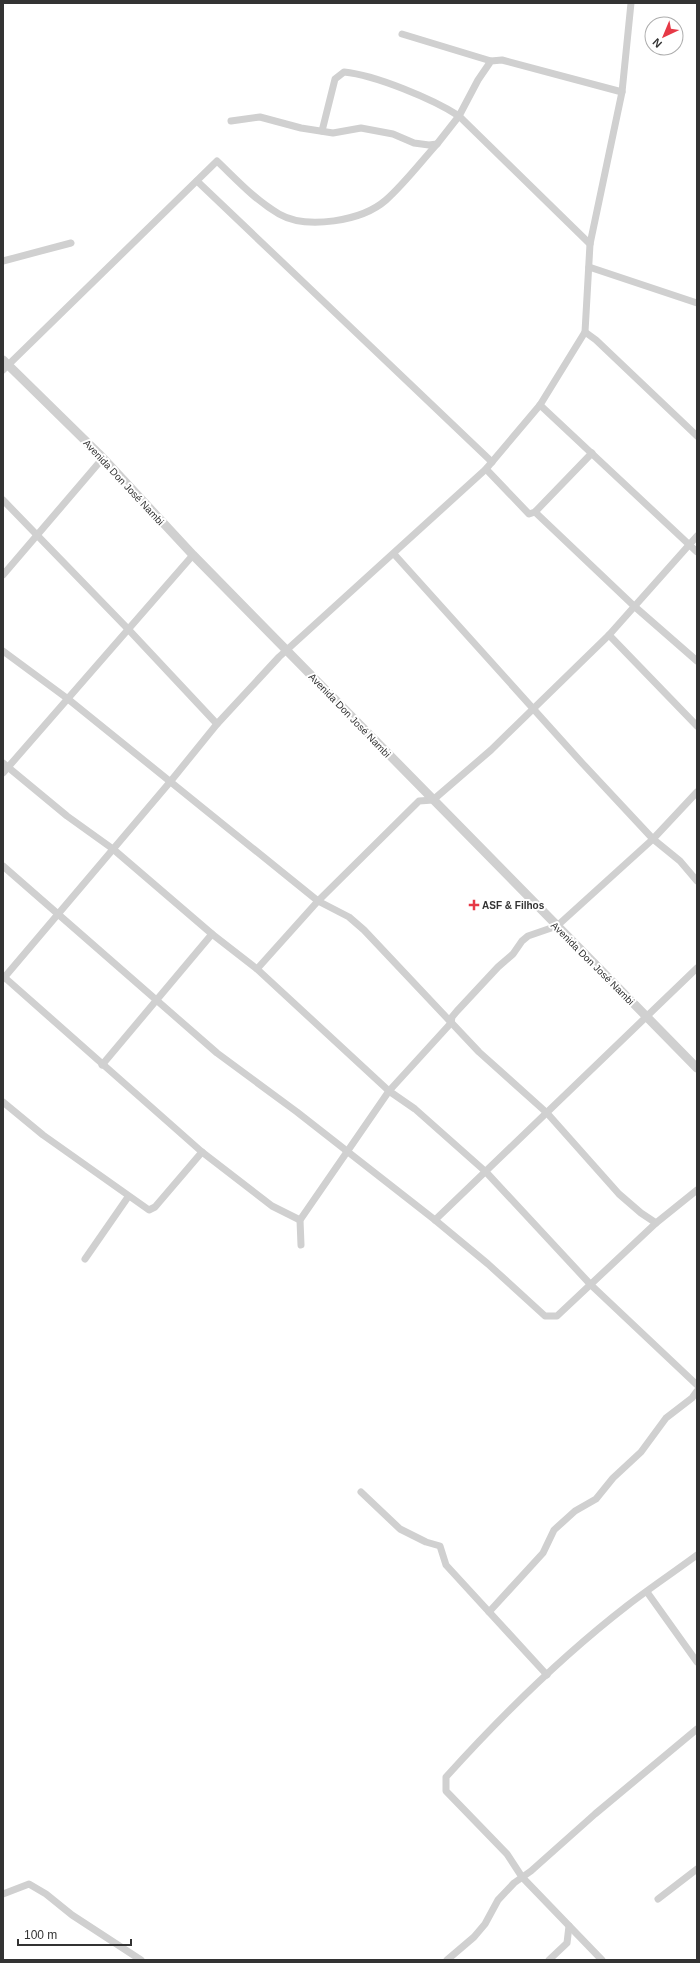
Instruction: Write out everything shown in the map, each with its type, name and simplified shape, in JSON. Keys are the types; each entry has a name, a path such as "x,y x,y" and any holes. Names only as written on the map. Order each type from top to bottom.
{"street":[{"path":"300,1220 272,1206 202,1152 3,977 170,782 217,724 286,650 394,554 486,469 540,405 584,332 590,244 622,92 631,3"},
{"path":"402,34 491,61 502,60 622,92"},
{"path":"5,365 217,161 260,202 281,215 297,220 333,222 357,217 370,211 385,201 437,144 459,116 478,80 491,61"},
{"path":"322,131 335,79 344,72 364,75 436,102 459,116 590,244"},
{"path":"231,121 260,117 301,128 333,133 361,128 393,134 414,143 429,145 437,144"},
{"path":"197,181 492,462"},
{"path":"3,261 71,243"},
{"path":"589,267 697,303"},
{"path":"584,332 596,340 697,436"},
{"name":"Avenida Don José Nambi","path":"5,365 103,458 193,555 697,1068"},
{"path":"540,405 697,552"},
{"path":"486,469 529,514 535,512 592,453"},
{"path":"3,576 103,458"},
{"path":"3,500 128,629 217,724"},
{"path":"535,512 634,606 697,661"},
{"path":"257,969 318,901 419,801 433,800 491,750 609,635 697,536"},
{"path":"394,554 533,709 653,839 680,861 697,881"},
{"path":"193,555 68,699 4,768 85,830 113,849 212,934 257,969 389,1091 415,1109 486,1172 591,1285 697,1386"},
{"path":"609,635 697,726"},
{"path":"3,651 68,699 318,901 349,917 364,930 479,1052 547,1113 619,1194 641,1213 656,1223"},
{"path":"301,1245 300,1220 389,1091 451,1023 452,1017 457,1010 498,967 513,954 522,941 528,936 557,926 653,839 697,792"},
{"path":"3,866 217,1053 297,1112 435,1220 488,1264 545,1316 557,1316 656,1223 697,1190"},
{"path":"102,1065 212,934"},
{"path":"435,1220 697,968"},
{"path":"3,1102 43,1135 128,1197 149,1210 154,1207 202,1152"},
{"path":"85,1259 128,1197"},
{"path":"489,1612 543,1553 554,1530 576,1511 596,1499 613,1478 641,1452 654,1432 666,1418 692,1398 697,1391"},
{"path":"361,1492 400,1529 426,1542 440,1546 446,1565 547,1675"},
{"path":"602,1960 522,1877 507,1854 446,1791 446,1777 497,1721 547,1675 628,1605 697,1556"},
{"path":"647,1592 697,1662"},
{"path":"447,1960 481,1929 498,1900 522,1877 531,1871 594,1814 697,1728"},
{"path":"658,1899 697,1869"},
{"path":"4,1896 20,1886 29,1884 46,1894 72,1915 141,1960"},
{"path":"549,1960 567,1943 569,1926"}],"place":[{"name":"ASF & Filhos","path":"474,905"}]}
